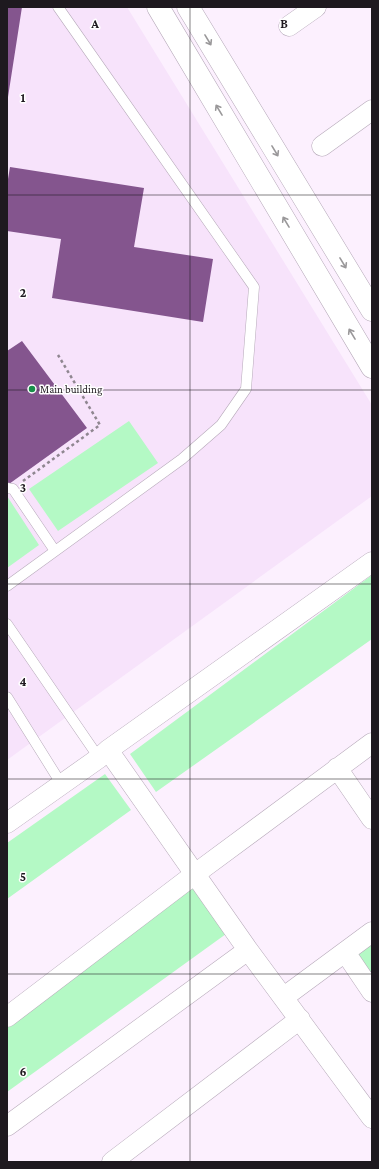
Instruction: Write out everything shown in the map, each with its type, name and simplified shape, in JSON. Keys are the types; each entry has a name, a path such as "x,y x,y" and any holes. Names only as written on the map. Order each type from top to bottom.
{"main road":[{"path":"158,7 372,367"},
{"path":"188,7 372,310"}],"street":[{"path":"289,26 316,7"},
{"path":"322,146 372,110"},
{"path":"7,823 372,562"},
{"path":"7,1017 372,743"},
{"path":"104,754 196,874 248,950 369,1107"},
{"path":"337,768 372,818"},
{"path":"284,997 372,932"},
{"path":"7,1126 248,950"},
{"path":"345,952 372,992"},
{"path":"112,1162 300,1019"}],"lane":[{"path":"7,586 182,459 221,425 246,389 254,288 58,7"},
{"path":"10,488 55,550"},
{"path":"7,624 104,754"},
{"path":"7,697 62,785"}],"path":[{"path":"10,488 100,425 58,355"}],"shaded area":[{"path":"7,7 127,7 372,405 372,496 7,760"}],"green space":[{"path":"129,421 158,463 58,531 29,489"},
{"path":"7,496 39,545 7,568"},
{"path":"372,575 372,639 156,792 130,754"},
{"path":"105,774 131,810 7,899 7,843"},
{"path":"186,879 226,934 7,1092 7,1008"},
{"path":"372,940 372,978 354,953"}],"building":[{"path":"7,7 22,7 8,97 7,96"},
{"path":"10,167 144,188 134,247 213,259 203,322 52,298 61,239 7,231 7,185"},
{"name":"Main building","path":"22,341 87,428 9,484 7,483 7,351"}],"place":[{"name":"Main building","path":"32,389"}]}
